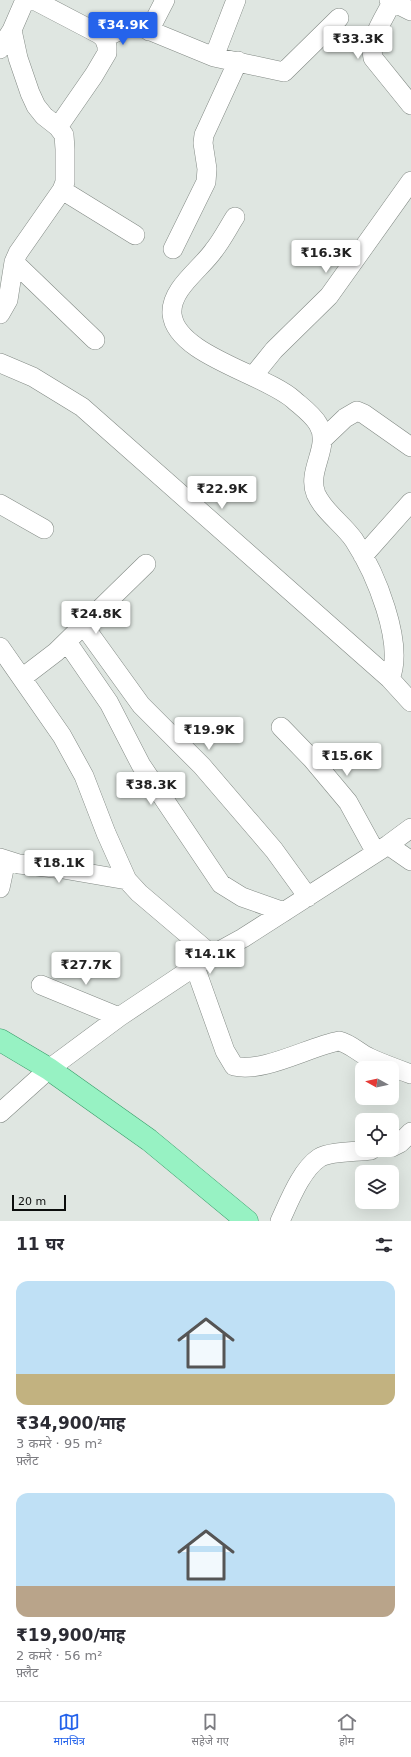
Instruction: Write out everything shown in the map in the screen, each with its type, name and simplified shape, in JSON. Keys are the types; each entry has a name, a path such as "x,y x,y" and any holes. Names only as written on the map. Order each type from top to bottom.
{"main road":[{"path":"0,1040 49,1069 149,1140 244,1220"}],"street":[{"path":"0,49 12,30 25,0"},
{"path":"34,0 104,38 107,46 107,53 94,75 58,127"},
{"path":"149,31 165,0"},
{"path":"214,56 236,0"},
{"path":"411,12 391,1 373,41 372,49 373,58 411,105"},
{"path":"104,38 117,31 132,27 141,27 214,56 230,61 238,61 284,72 339,18"},
{"path":"0,314 8,300 14,262 18,253 62,190 65,182 64,135 58,127 44,116 36,106 18,58 12,30"},
{"path":"173,250 206,182 208,169 203,143 204,135 238,61"},
{"path":"253,376 274,350 329,296 411,181"},
{"path":"62,190 135,235"},
{"path":"235,217 214,251 179,290 174,299 172,314 177,329 194,347 278,388 317,422 323,439 314,472 313,483 320,501 353,539 364,556 384,603 394,642 394,670 390,679"},
{"path":"14,262 95,340"},
{"path":"0,364 33,377 82,406 390,679 411,702"},
{"path":"323,439 345,418 357,411 364,414 411,447"},
{"path":"364,556 411,502"},
{"path":"0,504 44,529"},
{"path":"22,678 67,642 146,564"},
{"path":"84,626 141,705 202,766 274,850 308,897"},
{"path":"67,642 109,703 138,760 221,884 242,897 284,912"},
{"path":"0,647 62,736 84,776 106,833 127,880 139,893 212,955"},
{"path":"281,727 312,759 348,802 382,849 411,861"},
{"path":"0,1113 49,1069 119,1017 212,955 243,938 308,897 382,849 411,828"},
{"path":"0,888 3,859 19,864 63,869 127,880"},
{"path":"195,967 225,1052 234,1066 244,1068 261,1066 340,1041 347,1043 357,1051 370,1058 411,1074"},
{"path":"41,985 119,1017"},
{"path":"399,1144 411,1132"},
{"path":"280,1221 304,1174 319,1158 328,1155 355,1152"}]}
